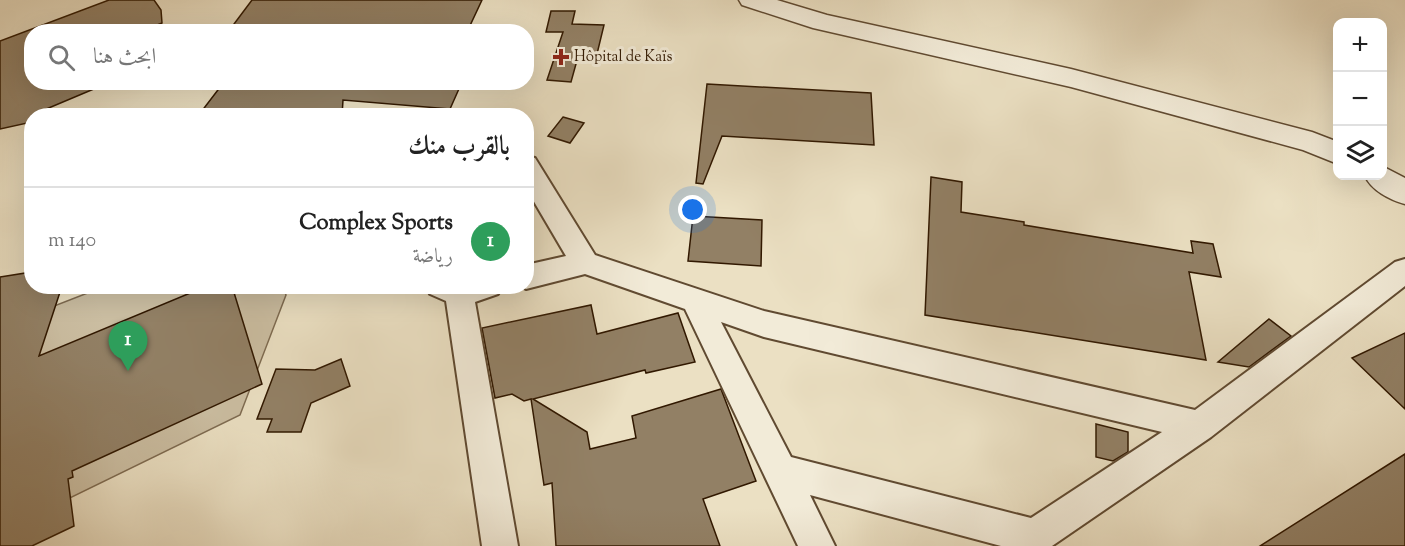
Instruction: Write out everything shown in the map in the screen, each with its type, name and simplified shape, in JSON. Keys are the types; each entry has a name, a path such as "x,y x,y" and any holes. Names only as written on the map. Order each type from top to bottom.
{"street":[{"path":"751,0 822,22 1094,84 1312,142 1333,152"},
{"path":"534,178 585,263"},
{"path":"534,275 585,263 764,324 1199,426"},
{"path":"781,471 1023,541 1199,426 1405,270"},
{"path":"464,294 500,546"},
{"path":"695,300 817,546"}],"shaded area":[{"path":"85,294 286,295 240,415 0,532 0,327"}],"building":[{"path":"109,0 154,0 161,10 162,23 160,24 45,24"},
{"path":"252,0 482,0 471,24 234,24"},
{"path":"551,11 575,11 572,24 604,25 597,54 579,53 571,82 547,80 563,32 546,32"},
{"path":"24,32 24,90 91,90 49,108 24,108 24,124 0,129 0,41"},
{"path":"707,84 871,93 874,145 722,136 703,184 696,183"},
{"path":"218,90 458,90 450,108 343,100 342,108 204,108"},
{"path":"563,117 584,123 570,143 548,136"},
{"path":"931,177 962,182 961,212 1024,222 1024,225 1193,253 1191,241 1213,244 1221,277 1189,272 1206,360 925,315"},
{"path":"693,216 762,220 761,266 688,261"},
{"path":"24,273 24,294 59,294 39,356 188,294 234,294 262,384 72,471 73,477 68,479 74,526 32,546 0,546 0,277"},
{"path":"591,305 597,334 678,313 695,362 646,373 645,370 533,399 587,432 590,449 636,438 632,416 721,389 756,481 703,499 720,546 556,546 552,483 544,485 531,399 524,401 512,394 495,398 482,328"},
{"path":"1269,319 1291,336 1249,367 1218,362"},
{"path":"1405,333 1405,409 1352,358"},
{"path":"341,359 350,386 311,403 301,432 267,432 272,419 257,419 276,369 315,370"},
{"path":"1096,424 1128,432 1128,452 1113,461 1096,457"},
{"path":"1405,454 1405,546 1260,546"}],"place":[{"name":"Hôpital de Kaïs","path":"561,57"},
{"name":"Complex Sports","path":"128,371"}]}
